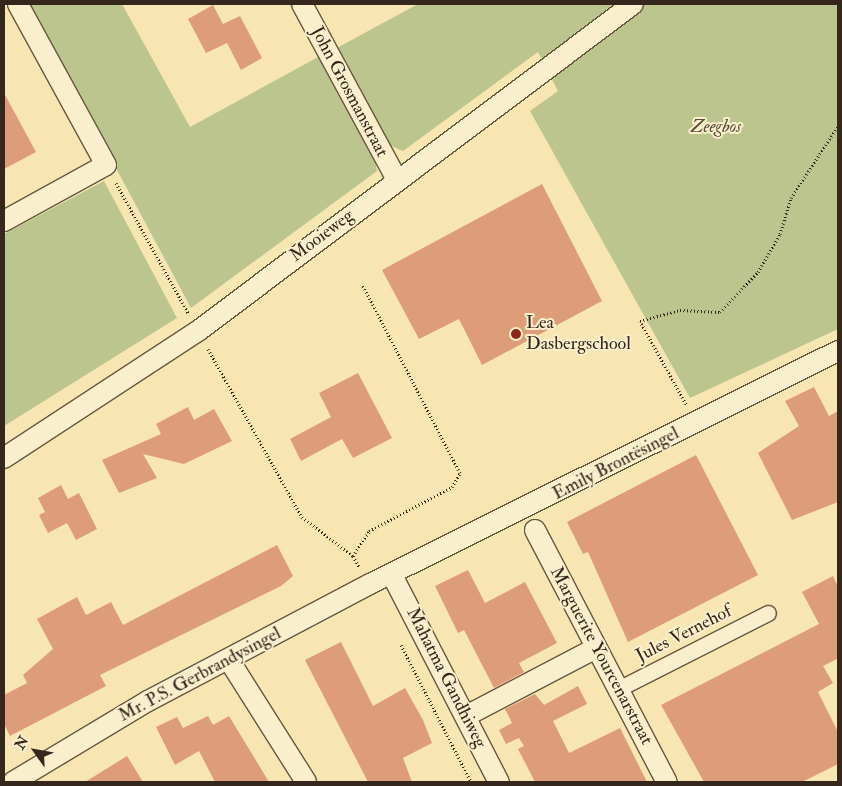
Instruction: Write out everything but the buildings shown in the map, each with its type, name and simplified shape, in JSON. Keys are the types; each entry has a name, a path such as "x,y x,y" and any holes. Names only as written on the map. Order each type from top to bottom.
{"street":[{"path":"4,221 106,165 18,4"},
{"name":"John Grosmanstraat","path":"302,4 397,180"},
{"name":"Mooieweg","path":"4,458 198,331 633,4"},
{"name":"Emily Brontësingel","path":"392,575 838,351"},
{"name":"Marguerite Yourcenarstraat","path":"535,530 667,782"},
{"name":"Mr. P.S. Gerbrandysingel","path":"12,782 42,775 148,701 370,584 392,575"},
{"name":"Mahatma Gandhiweg","path":"392,575 499,782"},
{"name":"Jules Vernehof","path":"618,689 768,613"},
{"path":"466,716 596,648"},
{"path":"229,660 306,782"}],"path":[{"path":"696,423 640,321 680,310 720,312 758,272 780,234 791,198 838,126"},
{"path":"106,165 302,517 353,556 370,584"},
{"path":"353,556 369,531 452,487 460,473 363,286"},
{"name":"Mahatma Gandhiweg","path":"396,636 471,782"}],"green space":[{"path":"28,4 122,4 190,127 320,56 374,151 377,171 191,308"},
{"name":"Zeegbos","path":"418,4 838,4 838,329 690,398 530,111 558,91 538,52 403,151 389,145 335,49"},
{"path":"104,181 177,318 4,426 4,234"}],"place":[{"name":"Lea Dasbergschool","path":"516,334"}]}
